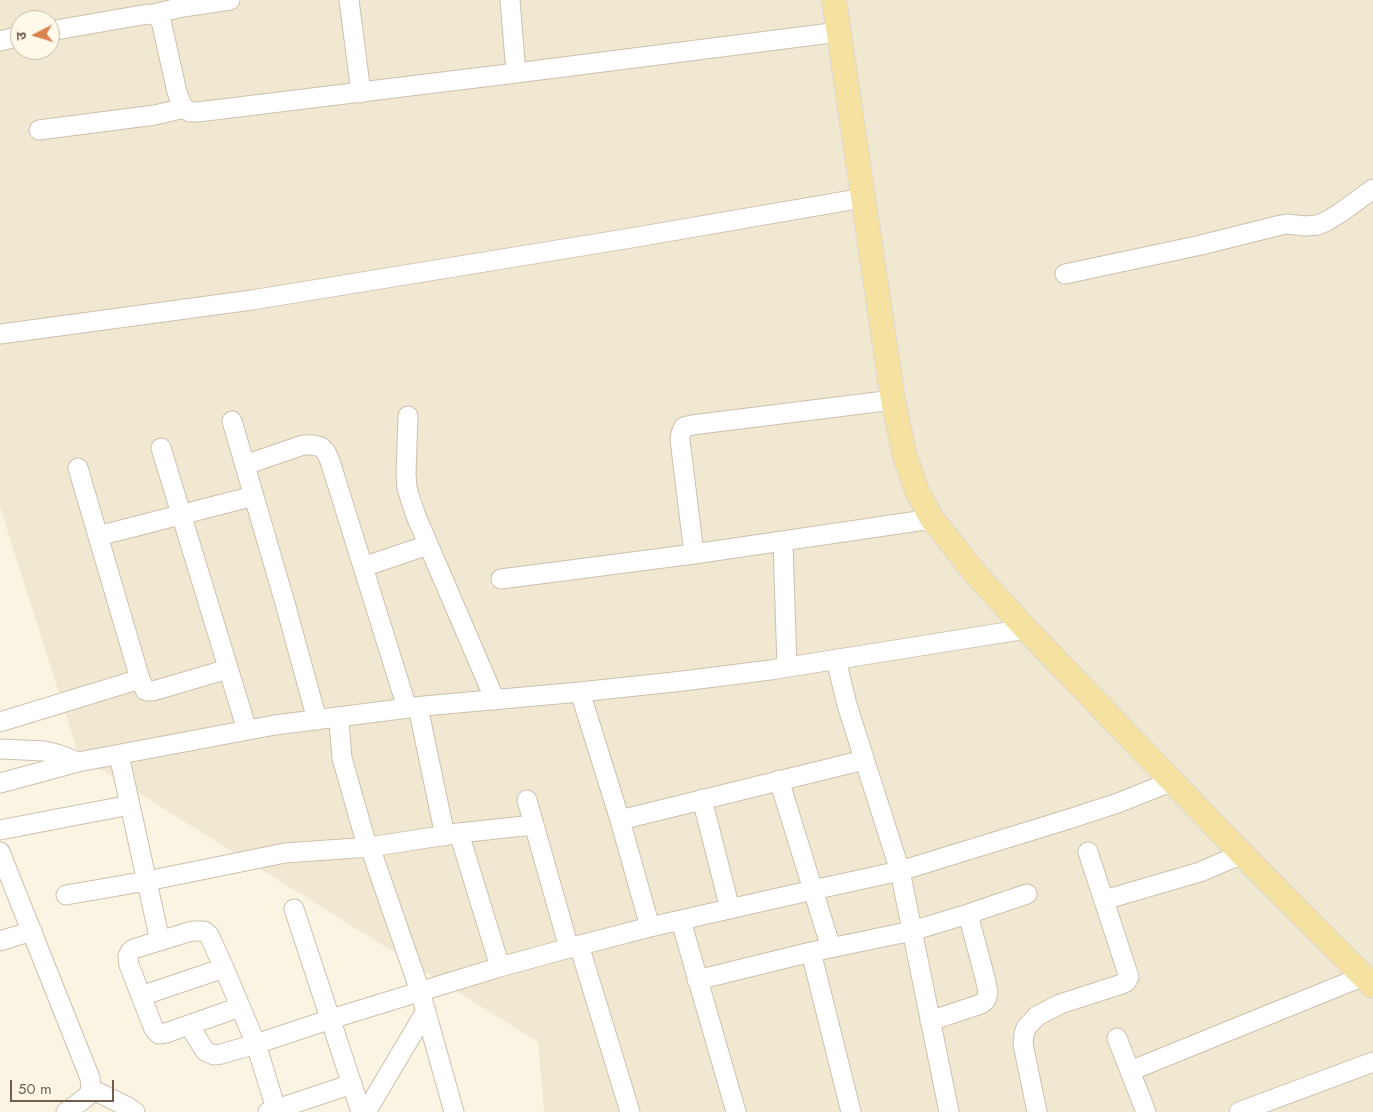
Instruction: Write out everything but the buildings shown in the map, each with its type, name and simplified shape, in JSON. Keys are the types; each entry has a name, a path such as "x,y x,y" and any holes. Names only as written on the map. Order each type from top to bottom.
{"main road":[{"path":"840,1 839,32 893,400 905,456 917,491 932,519 974,572 1026,629 1242,854 1368,981"}],"street":[{"path":"60,29 153,14 182,3 230,0"},
{"path":"348,0 361,93"},
{"path":"510,0 516,74"},
{"path":"153,14 160,19 177,92 184,108 190,112 516,74 839,32"},
{"path":"39,130 155,115 184,108"},
{"path":"1065,274 1201,245 1281,225 1318,225 1340,213 1373,189"},
{"path":"0,334 252,300 863,198"},
{"path":"694,554 680,440 680,433 684,427 893,400"},
{"path":"408,416 407,488 416,516 494,700"},
{"path":"232,421 285,603 316,720"},
{"path":"245,465 303,446 313,445 321,447 326,452 363,567 412,708 452,835 500,966"},
{"path":"161,448 247,730"},
{"path":"78,468 140,679 145,690 150,692 228,670"},
{"path":"98,536 254,496"},
{"path":"501,579 783,542 932,519"},
{"path":"783,542 787,667"},
{"path":"363,567 428,545"},
{"path":"0,783 78,762 275,725 412,708 683,681 787,667 1026,629"},
{"path":"836,659 847,705 900,872 949,1112"},
{"path":"0,722 140,679"},
{"path":"580,692 620,820 650,927"},
{"path":"344,717 339,723 342,758 366,846 370,847 420,992 454,1112"},
{"path":"0,749 44,751 78,762"},
{"path":"119,755 160,940"},
{"path":"620,820 864,760"},
{"path":"780,780 831,948"},
{"path":"189,1025 201,1046 209,1054 221,1054 500,966 574,946 813,890 900,872 1070,820 1173,782"},
{"path":"527,800 533,825 630,1112"},
{"path":"702,800 730,909"},
{"path":"0,830 130,805"},
{"path":"66,895 147,881 285,853 370,847 533,825"},
{"path":"0,852 90,1078 89,1094 66,1112"},
{"path":"1037,1112 1023,1044 1026,1028 1037,1016 1060,1004 1122,984 1129,978 1088,852"},
{"path":"1104,900 1200,872 1242,854"},
{"path":"697,980 811,952 912,931 1027,894"},
{"path":"294,909 361,1112"},
{"path":"930,1021 981,1004 986,1000 988,992 968,914"},
{"path":"681,921 736,1112"},
{"path":"0,941 32,931"},
{"path":"240,1007 159,1034 154,1029 129,965 128,956 132,950 192,931 204,931 209,935 256,1044 272,1111 352,1084"},
{"path":"811,952 851,1112"},
{"path":"141,996 224,968"},
{"path":"1130,1072 1368,981"},
{"path":"366,1112 426,1011"},
{"path":"1117,1038 1146,1112"},
{"path":"1239,1112 1373,1062"},
{"path":"90,1089 135,1112"}],"shaded area":[{"path":"0,0 1373,0 1373,1112 544,1112 538,1042 79,756 0,507"}]}
